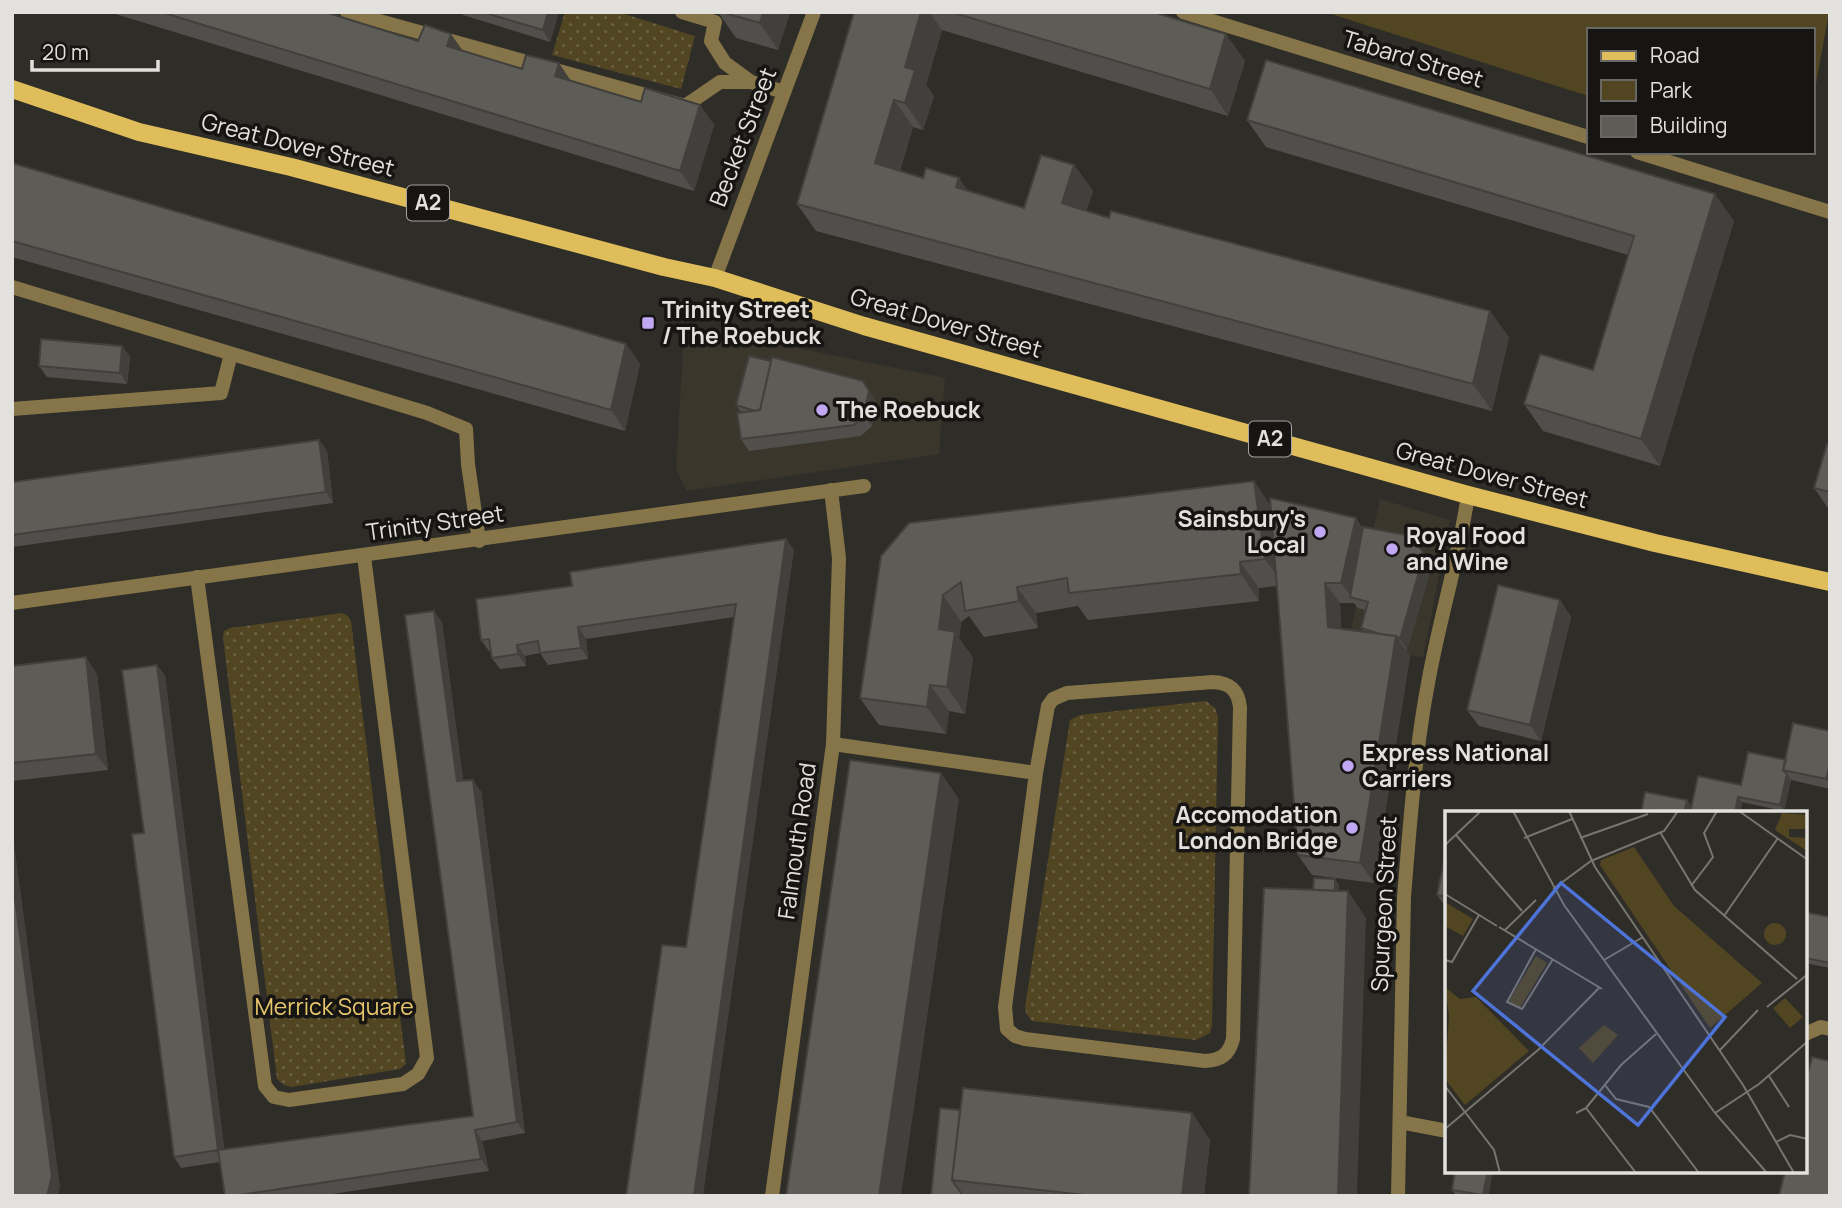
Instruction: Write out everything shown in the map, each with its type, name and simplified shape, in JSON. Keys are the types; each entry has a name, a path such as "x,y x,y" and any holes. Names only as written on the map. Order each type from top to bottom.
{"main road":[{"name":"Great Dover Street","path":"12,89 139,132 291,167 664,267 715,278 864,326 1468,495 1655,543 1830,582"}],"street":[{"path":"347,12 685,106 720,82 751,82 784,92"},
{"path":"682,12 715,22 711,41 725,63 751,82"},
{"name":"Becket Street","path":"715,278 814,12"},
{"name":"Tabard Street","path":"1183,12 1587,137"},
{"path":"1643,154 1830,212"},
{"path":"12,287 427,413 466,429 478,541"},
{"path":"12,409 221,393 231,354"},
{"name":"Trinity Street","path":"12,603 864,486"},
{"name":"Falmouth Road","path":"772,1196 833,744 839,558 831,490"},
{"name":"Spurgeon Street","path":"1398,1196 1404,897 1412,806 1428,680 1462,535 1468,495"},
{"path":"197,577 265,1086 274,1097 289,1100 403,1084 418,1074 427,1058 364,556"},
{"path":"1213,682 1233,687 1239,697 1240,707 1233,1039 1224,1057 1205,1061 1025,1039 1015,1036 1007,1029 1005,1007 1036,773 1045,714 1053,699 1059,695 1213,682"},
{"path":"833,744 1036,773"},
{"path":"1807,1033 1821,1027 1830,1029"},
{"path":"1400,1122 1445,1132"}],"shaded area":[{"path":"706,329 945,378 939,454 686,491 676,468 683,349"},
{"path":"1380,499 1450,520 1423,658 1348,642"}],"green space":[{"path":"565,12 618,12 695,36 681,89 552,55"},
{"path":"1325,12 1829,12 1814,95 1814,28 1587,28 1587,96"},
{"name":"Merrick Square","path":"342,613 351,621 406,1064 400,1069 292,1087 277,1079 223,638 224,631 230,628"},
{"path":"1206,701 1215,708 1218,717 1210,1033 1196,1040 1032,1021 1025,1007 1070,720 1080,715"}],"building":[{"path":"161,12 325,12 418,41 425,25 451,34 447,46 522,69 526,55 559,63 555,76 641,102 645,88 700,105 680,171"},
{"path":"482,12 548,12 543,30"},
{"path":"721,12 763,12 760,23"},
{"path":"854,12 921,12 905,67 915,70 905,103 894,100 875,163 923,178 926,168 959,178 956,187 1024,208 1041,155 1074,165 1062,203 1109,218 1111,211 1490,311 1473,384 797,204"},
{"path":"951,12 1153,12 1226,34 1210,89"},
{"path":"1266,60 1715,194 1641,439 1524,404 1540,354 1593,370 1634,236 1247,120"},
{"path":"12,163 626,344 611,410 12,241"},
{"path":"41,339 122,346 120,373 39,366"},
{"path":"749,356 771,361 760,410 755,411 736,405"},
{"name":"The Roebuck","path":"772,357 863,381 869,391 864,414 854,425 741,439 737,413 760,410"},
{"path":"319,440 326,492 12,535 12,482"},
{"path":"1827,444 1830,445 1830,492 1814,488"},
{"path":"1254,481 1265,559 1240,562 1241,574 1069,593 1067,578 1017,587 1019,601 965,611 961,582 943,595 939,629 955,632 947,687 930,685 927,707 860,698 881,556 909,523"},
{"name":"Express National Carriers","path":"1270,498 1356,518 1341,583 1325,583 1328,627 1396,636 1360,863 1298,855"},
{"path":"1363,527 1412,536 1424,554 1400,639 1361,628 1368,602 1350,597"},
{"path":"786,539 694,1196 626,1196 662,945 686,947 736,604 578,627 581,648 540,653 538,641 517,645 518,654 492,658 489,639 481,640 476,599 572,586 570,572"},
{"path":"1498,585 1560,600 1530,725 1467,710"},
{"path":"434,611 457,781 473,780 517,1122 475,1130 481,1159 225,1196 218,1150 473,1116 405,615"},
{"path":"86,657 96,754 12,763 12,666"},
{"path":"157,665 218,1150 174,1157 132,834 144,833 122,670"},
{"path":"1793,723 1830,731 1830,764 1826,779 1783,770"},
{"path":"1748,752 1786,760 1783,770 1787,774 1780,805 1738,797 1735,811 1690,811 1698,776 1741,785"},
{"path":"850,760 941,773 879,1196 786,1196"},
{"path":"1645,792 1687,800 1684,811 1641,811"},
{"path":"1445,856 1445,897 1437,895"},
{"path":"12,876 52,1176 47,1196 12,1196"},
{"path":"1314,878 1335,879 1335,891 1313,890"},
{"path":"1264,888 1348,891 1338,1196 1249,1196"},
{"path":"1807,912 1830,917 1830,963 1807,958"},
{"path":"1812,1057 1830,1061 1830,1196 1779,1196 1785,1173 1807,1173 1807,1076"},
{"path":"963,1088 1192,1113 1182,1196 1093,1196 952,1180"},
{"path":"940,1108 960,1110 952,1180 963,1196 931,1196"},
{"path":"1455,1173 1488,1173 1483,1195 1452,1190"}],"place":[{"name":"Trinity Street / The Roebuck","path":"648,323"},
{"name":"The Roebuck","path":"822,410"},
{"name":"Sainsbury's Local","path":"1320,532"},
{"name":"Royal Food and Wine","path":"1392,549"},
{"name":"Express National Carriers","path":"1348,766"},
{"name":"Accomodation London Bridge","path":"1352,828"}]}
